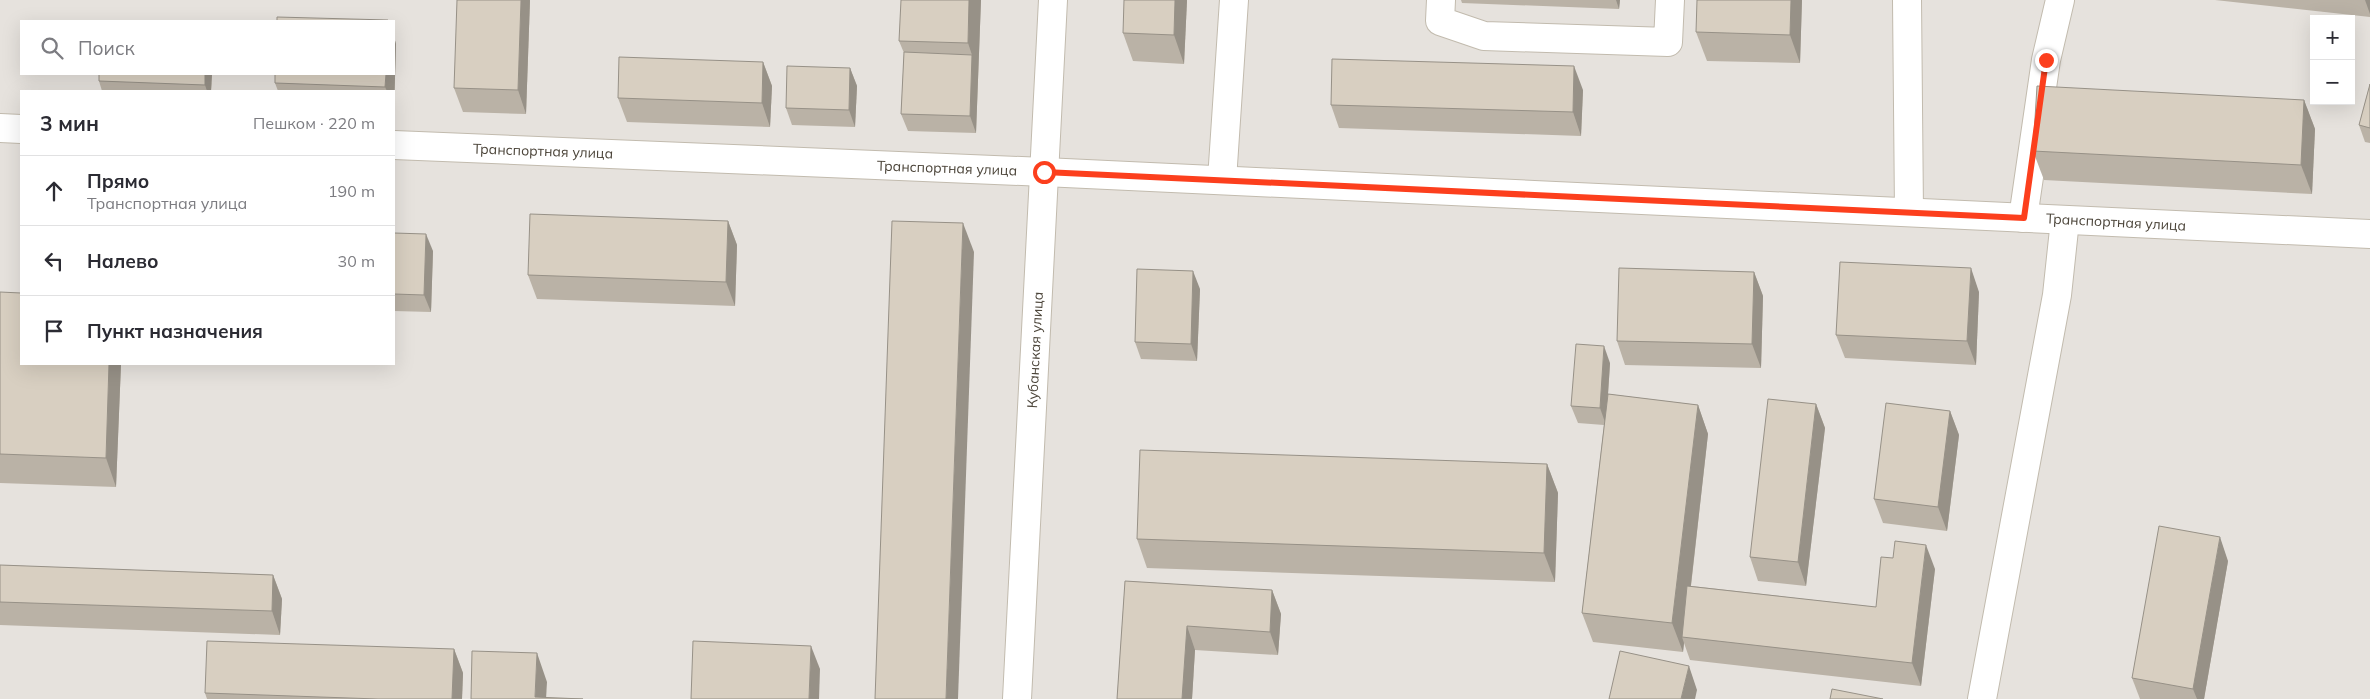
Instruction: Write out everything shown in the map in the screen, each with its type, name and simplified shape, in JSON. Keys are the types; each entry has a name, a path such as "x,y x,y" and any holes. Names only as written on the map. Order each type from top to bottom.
{"street":[{"name":"Кубанская улица","path":"1017,699 1053,0"},
{"path":"1222,180 1234,0"},
{"path":"1441,0 1440,21 1484,36 1668,42 1670,0"},
{"path":"1907,0 1909,212"},
{"path":"2024,218 2046,60 2060,0"},
{"path":"0,128 20,129"},
{"name":"Транспортная улица","path":"395,144 1222,180 2370,234"},
{"path":"1982,699 2057,295 2065,220"}],"shaded area":[{"path":"0,0 2370,0 2370,699 0,699"}],"building":[{"path":"457,0 521,0 518,90 454,88"},
{"path":"901,0 969,0 968,43 899,41"},
{"path":"1124,0 1175,0 1174,35 1123,33"},
{"path":"1697,0 1791,0 1790,35 1696,32"},
{"path":"277,17 388,20 277,20"},
{"path":"904,52 972,55 970,116 901,114"},
{"path":"619,57 763,62 762,103 618,98"},
{"path":"1332,59 1574,66 1573,112 1331,105"},
{"path":"787,66 850,68 849,110 786,108"},
{"path":"99,75 205,75 205,85 99,81"},
{"path":"275,75 386,75 385,87 275,83"},
{"path":"2370,84 2370,128 2359,125"},
{"path":"2037,86 2304,100 2301,165 2033,151"},
{"path":"530,214 728,221 726,282 528,275"},
{"path":"892,221 963,223 946,699 875,699"},
{"path":"395,233 426,234 424,295 395,294"},
{"path":"1840,262 1971,268 1967,341 1836,335"},
{"path":"1619,268 1754,272 1752,344 1617,341"},
{"path":"1137,269 1193,271 1191,344 1135,342"},
{"path":"0,292 20,293 20,365 109,365 106,458 0,454"},
{"path":"1576,344 1604,346 1600,408 1571,406"},
{"path":"1608,394 1698,405 1672,623 1582,613"},
{"path":"1768,399 1816,404 1798,562 1750,557"},
{"path":"1886,403 1950,411 1938,507 1874,499"},
{"path":"1140,450 1547,464 1544,553 1137,539"},
{"path":"2159,526 2220,537 2193,689 2132,678"},
{"path":"1895,541 1926,545 1912,663 1682,637 1687,586 1876,607 1881,557 1893,558"},
{"path":"0,565 273,575 272,611 0,602"},
{"path":"1125,581 1272,590 1270,632 1187,626 1182,699 1117,699"},
{"path":"207,641 454,649 452,699 378,699 205,693"},
{"path":"693,641 811,646 809,699 691,699"},
{"path":"472,651 537,653 535,697 583,699 471,699"},
{"path":"1620,651 1689,666 1681,699 1609,699"},
{"path":"1832,689 1883,699 1830,699"}],"route":[{"path":"1044,172 2024,218 2046,60"}]}
